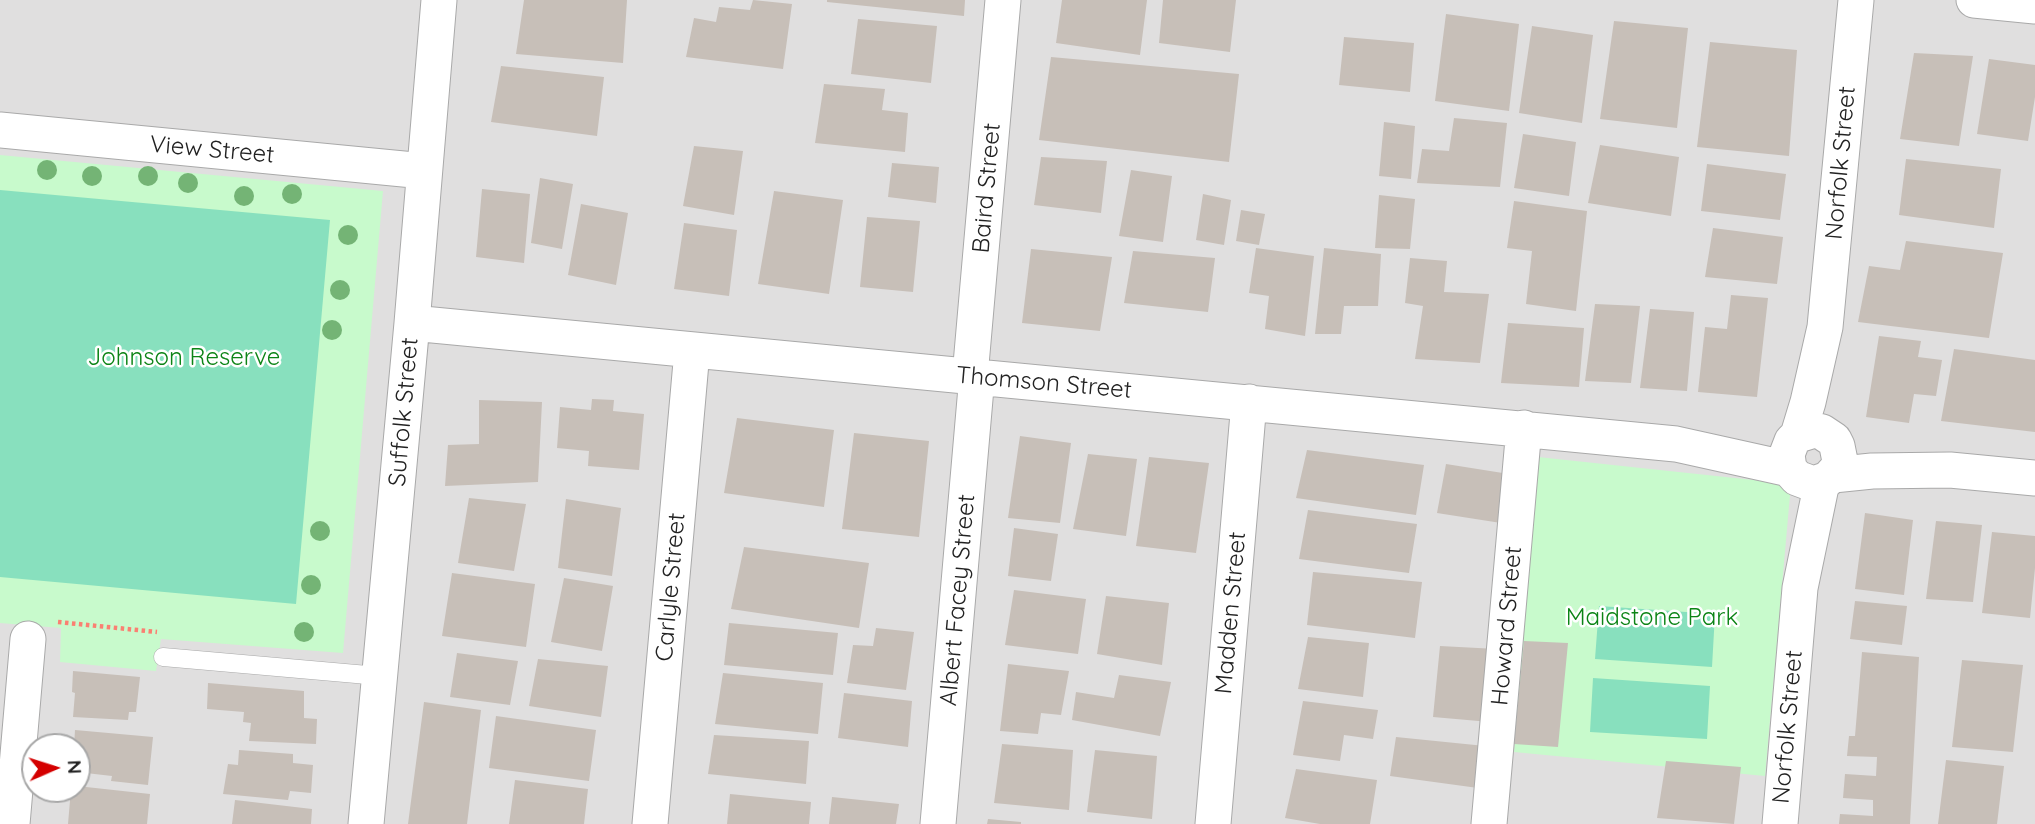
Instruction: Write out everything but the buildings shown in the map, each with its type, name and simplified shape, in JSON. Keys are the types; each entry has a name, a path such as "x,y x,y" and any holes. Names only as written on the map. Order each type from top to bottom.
{"street":[{"name":"Suffolk Street","path":"366,824 439,0"},
{"name":"Baird Street","path":"973,376 1003,0"},
{"name":"Norfolk Street","path":"1780,824 1812,458 1808,402 1825,327 1856,0"},
{"path":"1973,0 2035,6"},
{"name":"View Street","path":"0,130 424,171"},
{"name":"Thomson Street","path":"412,323 2035,478"},
{"name":"Carlyle Street","path":"650,824 692,351"},
{"name":"Albert Facey Street","path":"938,824 973,376"},
{"name":"Madden Street","path":"1213,824 1249,402"},
{"name":"Howard Street","path":"1489,824 1524,428"},
{"path":"12,824 28,639"}],"lane":[{"path":"163,657 379,676"}],"shaded area":[{"path":"0,0 2035,0 2035,824 0,824"}],"green space":[{"name":"Johnson Reserve","path":"0,155 383,191 343,653 161,639 156,671 60,662 61,628 0,623"},
{"name":"Johnson Reserve","path":"0,190 330,220 296,604 0,577"},
{"name":"Maidstone Park","path":"1538,457 1791,484 1765,776 1514,752"},
{"path":"1599,606 1715,614 1712,667 1595,659"},
{"path":"1593,678 1710,686 1707,739 1590,732"}]}
